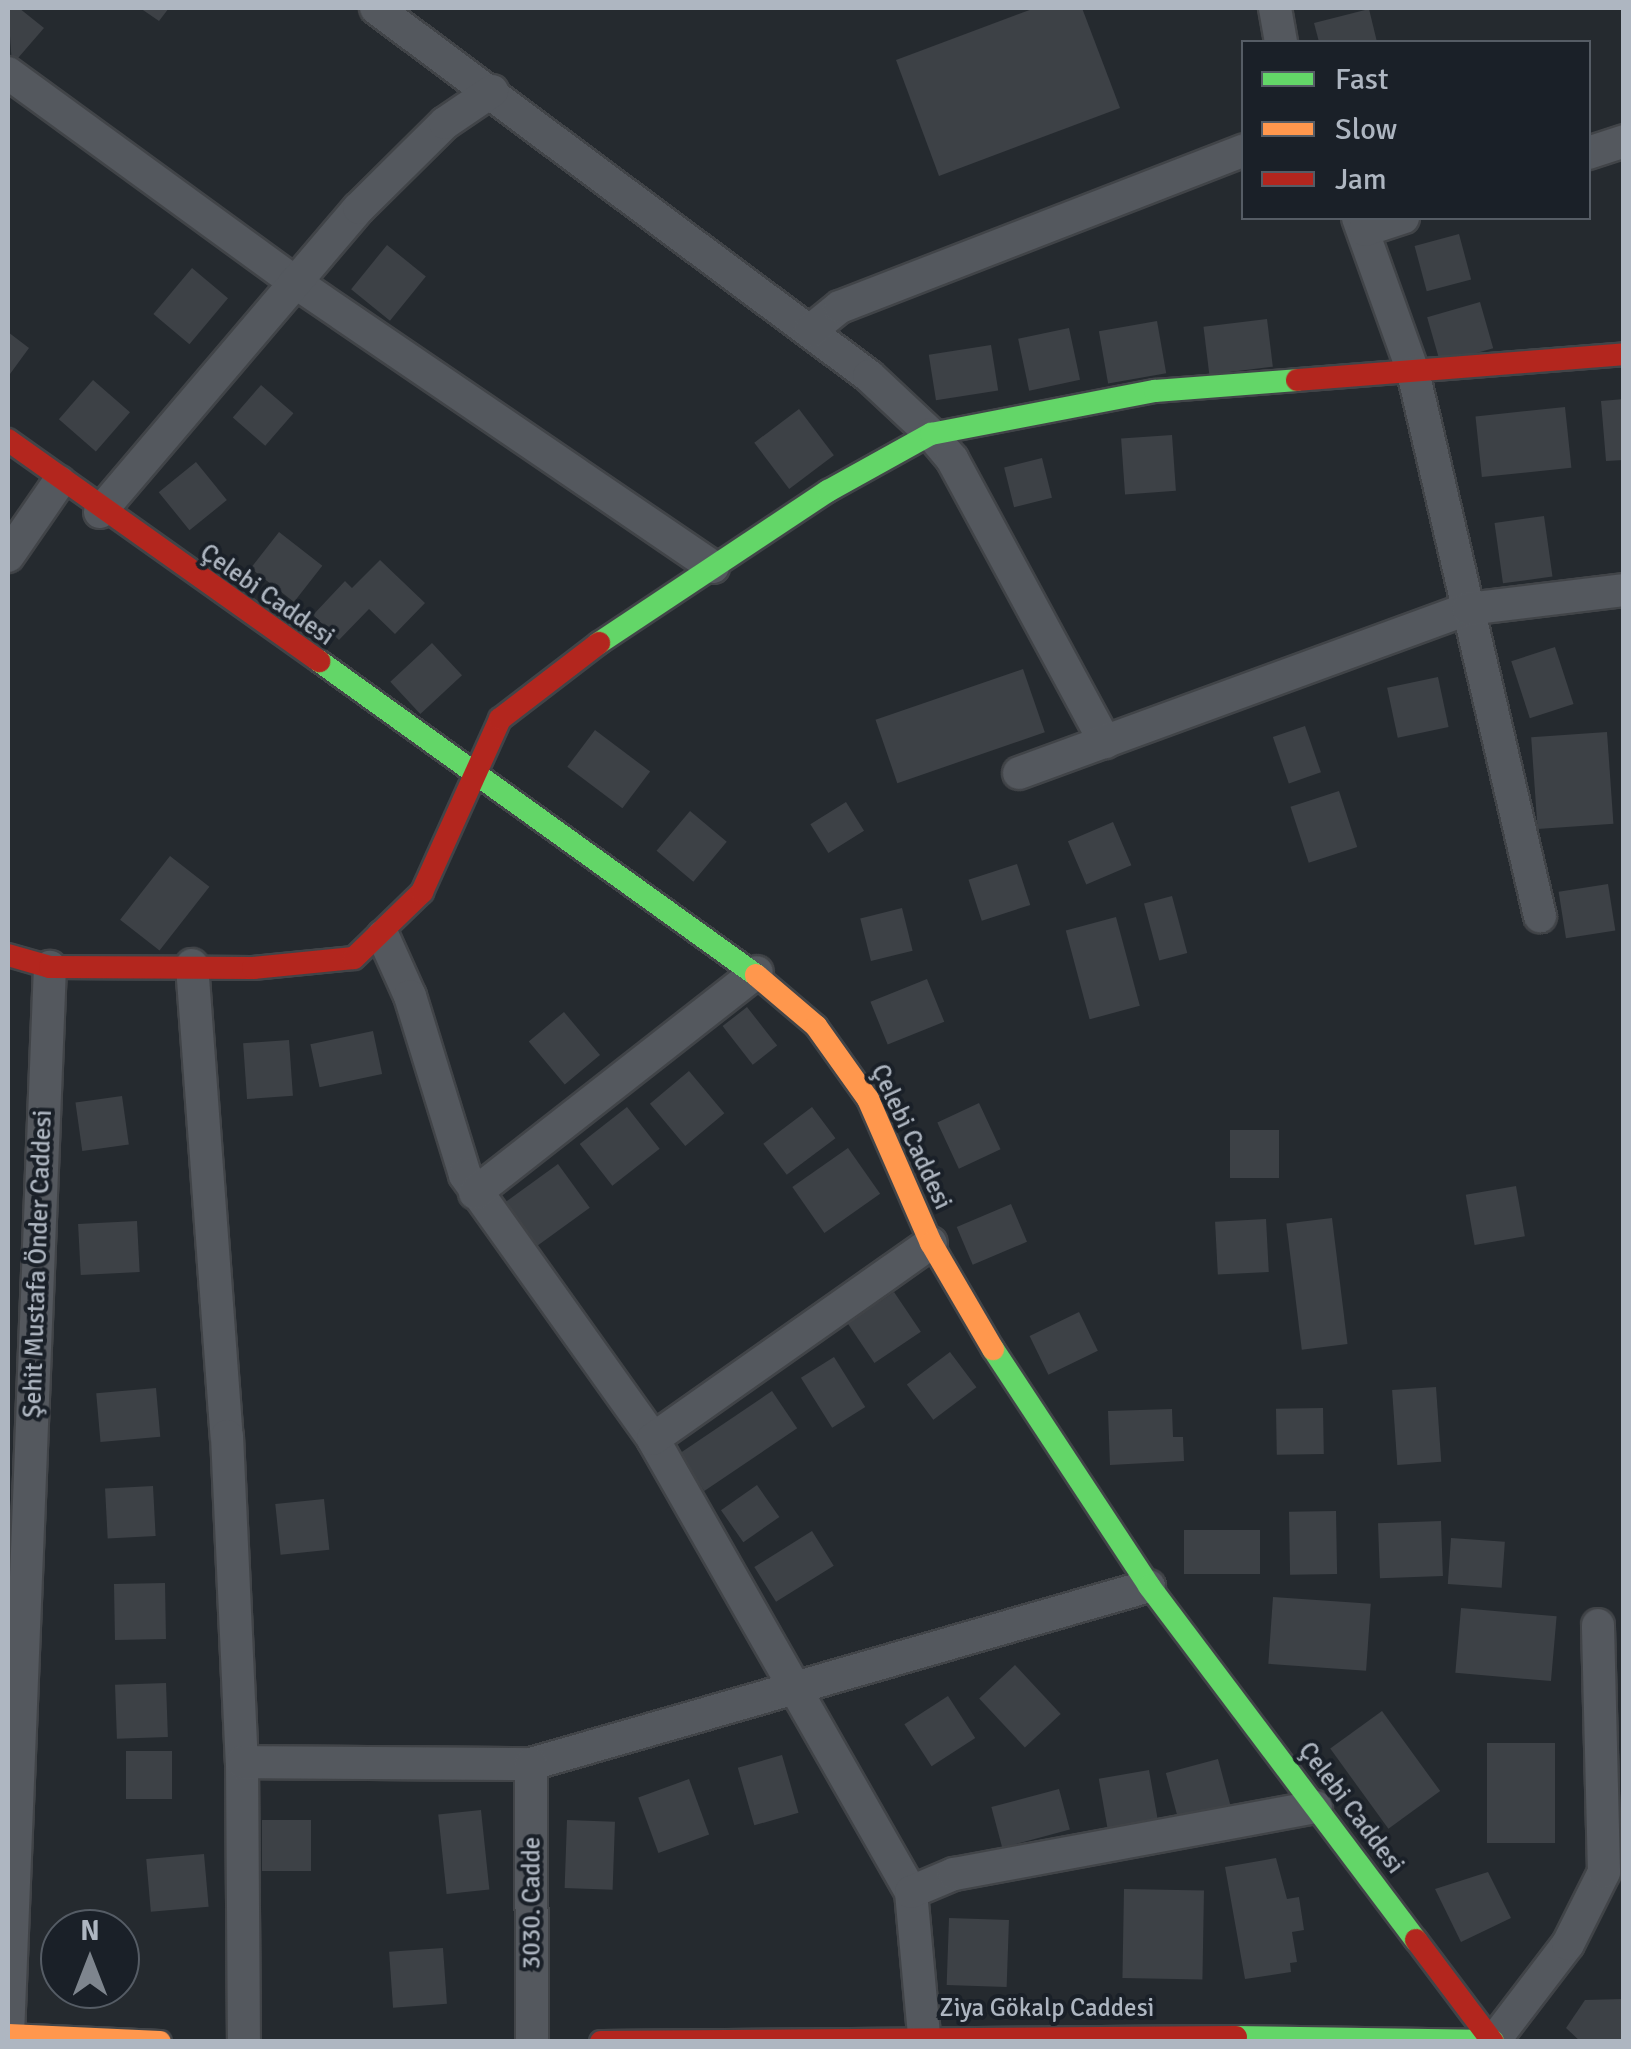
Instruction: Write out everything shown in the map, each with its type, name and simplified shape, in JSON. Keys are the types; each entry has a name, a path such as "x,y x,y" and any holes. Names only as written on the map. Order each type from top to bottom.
{"street":[{"path":"376,8 810,332 930,434 952,459 1105,742"},
{"path":"1274,8 1282,40"},
{"path":"8,73 294,282 713,568"},
{"path":"100,512 294,282 445,123 492,91"},
{"path":"1591,152 1624,141"},
{"path":"810,332 840,306 1241,151"},
{"path":"1389,220 1362,224 1413,372 1540,916"},
{"path":"8,955 50,967 253,968 354,958 383,936 422,892 500,719 828,491 930,434 1155,391 1624,354"},
{"name":"Çelebi Caddesi","path":"8,440 100,512 758,972 816,1026 859,1084 931,1243 976,1326 1149,1586 1493,2041"},
{"path":"8,556 59,482"},
{"path":"1019,773 1468,609 1624,590"},
{"path":"383,936 410,996 454,1149 475,1192 653,1440 911,1892 924,2036"},
{"path":"192,965 226,1436 242,1762 244,2042"},
{"name":"Şehit Mustafa Önder Caddesi","path":"8,2037 15,1641 50,967"},
{"path":"475,1192 758,972"},
{"path":"653,1440 931,1243"},
{"path":"242,1762 532,1764 796,1692 1149,1586"},
{"path":"1493,2041 1568,1944 1604,1872 1598,1625"},
{"name":"3030. Cadde","path":"532,1764 532,2042"},
{"path":"911,1892 954,1874 1316,1807"},
{"name":"Ziya Gökalp Caddesi","path":"601,2042 924,2036 1493,2041"},
{"path":"8,2037 160,2042"}],"building":[{"path":"8,8 19,8 44,28 12,65"},
{"path":"140,8 169,8 159,21"},
{"path":"1035,8 1082,8 1120,108 939,176 896,60"},
{"path":"1369,9 1377,40 1318,40 1314,23"},
{"path":"1459,234 1471,279 1427,291 1415,246"},
{"path":"387,245 426,276 390,321 351,289"},
{"path":"192,268 228,298 189,344 153,314"},
{"path":"1480,302 1493,348 1440,363 1427,317"},
{"path":"1267,319 1273,367 1209,374 1203,327"},
{"path":"1157,321 1166,373 1108,383 1099,331"},
{"path":"1069,328 1080,380 1029,391 1018,339"},
{"path":"8,332 29,348 10,374 8,372"},
{"path":"991,345 998,390 936,400 929,355"},
{"path":"93,380 130,412 96,451 59,419"},
{"path":"261,385 293,413 265,446 233,417"},
{"path":"1624,399 1624,460 1606,461 1601,401"},
{"path":"1565,407 1571,468 1482,477 1475,416"},
{"path":"799,409 834,455 789,489 754,443"},
{"path":"1172,435 1176,491 1125,494 1121,439"},
{"path":"1042,458 1052,498 1014,507 1004,467"},
{"path":"196,462 227,500 190,530 159,492"},
{"path":"1544,516 1552,576 1503,583 1494,523"},
{"path":"279,532 322,566 294,602 251,568"},
{"path":"380,560 425,603 395,634 369,609 339,640 313,615 345,581 352,588"},
{"path":"432,643 462,675 420,714 390,682"},
{"path":"1555,647 1574,704 1530,718 1511,661"},
{"path":"1023,669 1045,732 897,783 875,720"},
{"path":"1438,677 1449,727 1398,738 1387,688"},
{"path":"1305,726 1321,772 1289,783 1273,737"},
{"path":"595,730 650,772 622,808 567,767"},
{"path":"1607,732 1613,824 1538,829 1531,737"},
{"path":"1339,791 1357,847 1309,863 1290,807"},
{"path":"846,802 864,831 828,853 810,824"},
{"path":"690,811 727,842 693,882 657,851"},
{"path":"1113,822 1131,865 1086,884 1068,841"},
{"path":"170,856 209,887 160,951 120,920"},
{"path":"1017,864 1030,905 982,921 968,880"},
{"path":"1608,884 1615,930 1566,938 1559,892"},
{"path":"1172,896 1187,953 1159,960 1144,904"},
{"path":"902,908 913,951 871,961 860,918"},
{"path":"1116,917 1140,1006 1090,1019 1066,930"},
{"path":"927,979 944,1022 888,1045 870,1002"},
{"path":"747,1007 777,1046 753,1065 723,1026"},
{"path":"564,1012 600,1055 565,1084 529,1042"},
{"path":"373,1031 382,1074 320,1087 310,1044"},
{"path":"289,1040 293,1096 247,1099 243,1043"},
{"path":"689,1071 724,1113 685,1146 650,1104"},
{"path":"122,1096 129,1145 82,1151 75,1103"},
{"path":"979,1103 1001,1149 959,1169 937,1122"},
{"path":"627,1107 660,1149 612,1186 580,1144"},
{"path":"812,1107 835,1138 787,1175 763,1144"},
{"path":"1230,1130 1279,1130 1279,1178 1230,1178"},
{"path":"848,1148 880,1194 824,1233 792,1187"},
{"path":"558,1164 590,1208 534,1248 502,1205"},
{"path":"1516,1186 1525,1236 1475,1245 1466,1195"},
{"path":"1011,1204 1027,1242 973,1265 957,1227"},
{"path":"1332,1218 1347,1344 1302,1350 1286,1224"},
{"path":"1266,1219 1269,1272 1218,1275 1215,1222"},
{"path":"137,1221 140,1272 81,1275 78,1224"},
{"path":"894,1292 921,1332 874,1363 848,1323"},
{"path":"1079,1312 1098,1351 1048,1375 1030,1336"},
{"path":"950,1352 976,1387 933,1420 907,1384"},
{"path":"834,1357 865,1407 832,1428 801,1378"},
{"path":"1436,1387 1441,1462 1397,1465 1392,1390"},
{"path":"156,1388 160,1437 100,1442 96,1393"},
{"path":"772,1391 797,1428 704,1491 679,1454"},
{"path":"1323,1408 1324,1454 1277,1455 1276,1409"},
{"path":"1172,1409 1173,1437 1183,1437 1184,1461 1110,1465 1108,1411"},
{"path":"757,1485 779,1517 743,1542 721,1510"},
{"path":"153,1486 156,1536 108,1538 105,1489"},
{"path":"324,1499 329,1550 281,1555 275,1504"},
{"path":"1336,1511 1337,1574 1290,1575 1289,1512"},
{"path":"1441,1521 1443,1576 1380,1578 1378,1523"},
{"path":"1184,1530 1260,1530 1260,1574 1184,1574"},
{"path":"812,1531 834,1566 776,1602 754,1567"},
{"path":"1451,1538 1505,1542 1502,1588 1448,1584"},
{"path":"165,1583 166,1639 115,1640 114,1584"},
{"path":"1273,1597 1371,1604 1366,1671 1268,1664"},
{"path":"1461,1608 1557,1616 1551,1681 1455,1673"},
{"path":"1015,1665 1061,1714 1025,1747 979,1698"},
{"path":"166,1683 168,1737 117,1739 115,1685"},
{"path":"948,1696 975,1738 932,1766 904,1724"},
{"path":"1382,1711 1440,1791 1388,1829 1330,1749"},
{"path":"1487,1743 1555,1743 1555,1843 1487,1843"},
{"path":"126,1751 172,1751 172,1799 126,1799"},
{"path":"782,1755 799,1813 754,1825 738,1768"},
{"path":"1218,1759 1231,1808 1179,1822 1166,1773"},
{"path":"1149,1770 1158,1823 1108,1832 1099,1779"},
{"path":"689,1779 709,1834 658,1853 638,1797"},
{"path":"1059,1789 1070,1830 1002,1848 991,1807"},
{"path":"481,1810 489,1890 447,1894 438,1814"},
{"path":"262,1820 311,1820 311,1871 262,1871"},
{"path":"567,1820 615,1822 613,1890 565,1888"},
{"path":"204,1854 209,1907 151,1912 146,1859"},
{"path":"1276,1858 1287,1899 1299,1897 1304,1930 1292,1932 1297,1962 1290,1963 1291,1972 1245,1979 1225,1867"},
{"path":"1488,1872 1511,1918 1461,1942 1435,1889"},
{"path":"1124,1889 1204,1890 1202,1979 1122,1978"},
{"path":"949,1918 1009,1920 1007,1987 947,1985"},
{"path":"443,1948 447,2004 393,2008 389,1952"},
{"path":"1624,1999 1624,2042 1581,2042 1566,2028 1585,2000"}],"traffic: fast":[{"path":"599,643 828,491 931,434 1155,391 1297,380"},
{"path":"319,661 756,975"},
{"path":"993,1349 1149,1586 1416,1940"},
{"path":"1236,2037 1493,2041"}],"traffic: slow":[{"path":"756,975 816,1026 868,1099 931,1243 993,1349"},
{"path":"8,2035 160,2042"}],"traffic: jam":[{"path":"1297,380 1624,354"},
{"path":"8,440 319,661"},
{"path":"8,955 50,967 253,968 354,958 422,892 500,719 599,643"},
{"path":"1416,1940 1493,2042"},
{"path":"601,2042 1236,2037"}]}
